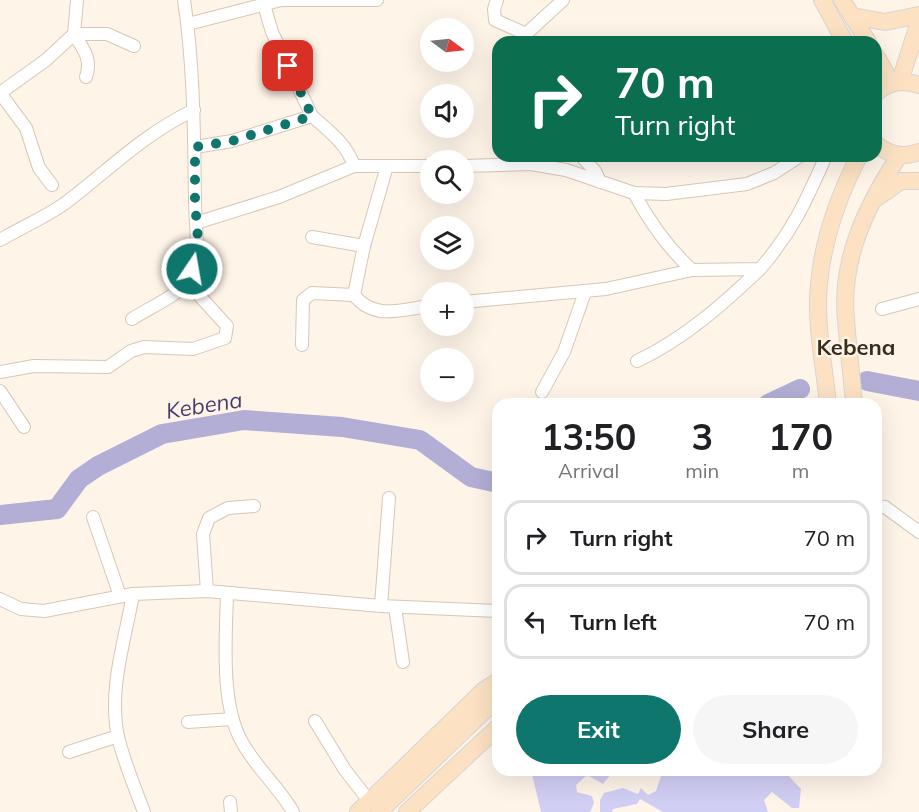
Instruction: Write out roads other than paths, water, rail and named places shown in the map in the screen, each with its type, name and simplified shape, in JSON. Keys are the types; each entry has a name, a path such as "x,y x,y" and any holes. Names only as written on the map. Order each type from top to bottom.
{"main road":[{"path":"822,0 842,36"},
{"path":"842,0 864,36"},
{"path":"852,16 885,22 919,15"},
{"path":"896,82 919,22"},
{"path":"882,64 896,82"},
{"path":"882,89 896,82 919,85"},
{"path":"882,149 887,153 899,156 919,153"},
{"path":"854,398 849,332 846,322 849,272 860,226 869,204 899,156"},
{"path":"827,398 819,320 819,284 826,244 840,199 856,162"},
{"path":"869,204 901,181 919,181"},
{"path":"369,808 478,696 492,686"},
{"path":"369,808 492,703"},
{"path":"407,812 492,733"}],"street":[{"path":"77,0 74,34 88,57 90,65 86,78"},
{"path":"132,319 187,282 196,256 194,110 188,24 184,0"},
{"path":"188,24 281,0 376,0"},
{"path":"497,0 494,9 495,20 526,34 563,0"},
{"path":"264,5 272,32 312,116 340,140 350,154 354,166"},
{"path":"52,185 39,168 26,128 0,93 46,60 74,34 107,34 134,46"},
{"path":"0,240 34,224 65,203 142,139 194,110"},
{"path":"195,147 232,141 312,116"},
{"path":"587,162 595,171 600,182"},
{"path":"474,166 531,164 566,170 634,193 666,194 747,184 774,173 791,162"},
{"path":"637,361 661,350 702,320 760,269 784,242 823,162"},
{"path":"196,223 279,197 354,166 420,166"},
{"path":"354,295 364,246 387,166"},
{"path":"634,193 649,222 668,248 692,270"},
{"path":"312,237 364,246"},
{"path":"474,301 585,292 692,270 760,269"},
{"path":"0,372 34,366 108,367 131,351 144,347 193,349 225,338 227,326 187,282"},
{"path":"542,393 564,352 585,292"},
{"path":"302,345 303,300 306,295 354,295"},
{"path":"354,295 363,306 388,313 420,308"},
{"path":"882,309 919,299"},
{"path":"0,391 24,427"},
{"path":"381,606 389,498"},
{"path":"207,591 203,534 209,518 228,508 254,506"},
{"path":"882,507 919,532"},
{"path":"93,517 120,596"},
{"path":"0,599 21,609 44,611 133,594 207,591 395,607 492,611"},
{"path":"227,593 226,639 232,719 252,759 294,812"},
{"path":"133,594 117,672 115,704 118,736 144,812"},
{"path":"395,607 403,662"},
{"path":"188,722 232,719"},
{"path":"315,720 369,808"},
{"path":"69,752 118,736"}],"waterway":[{"name":"Kebena","path":"867,381 919,391"},
{"name":"Kebena","path":"781,398 800,389"},
{"name":"Kebena","path":"0,515 57,509 79,479 98,466 162,434 244,420 342,427 420,440 471,477 492,482"}],"district":[{"name":"Kebena","path":"856,347"}]}
